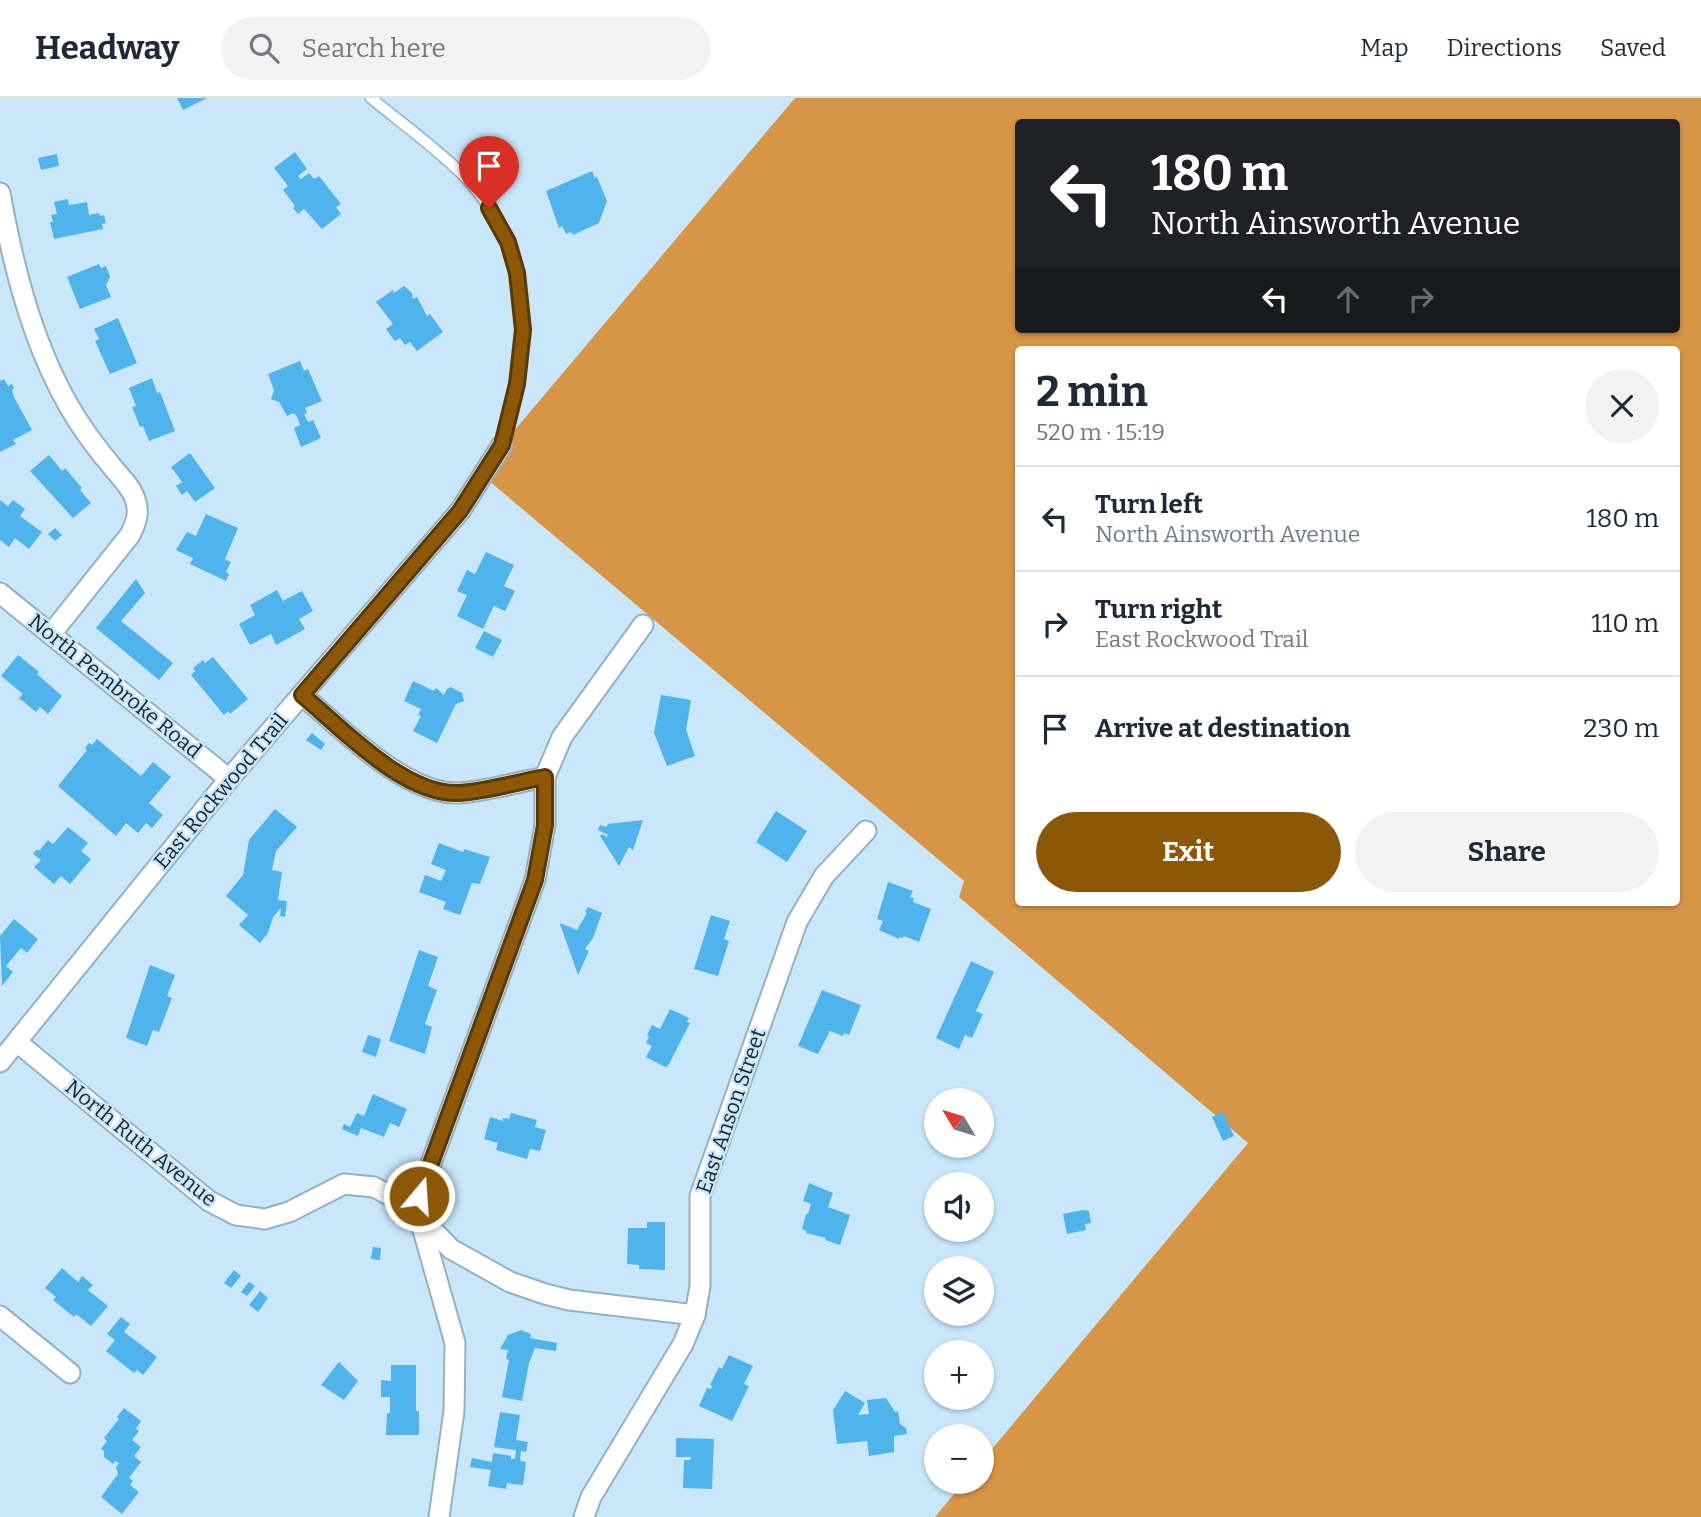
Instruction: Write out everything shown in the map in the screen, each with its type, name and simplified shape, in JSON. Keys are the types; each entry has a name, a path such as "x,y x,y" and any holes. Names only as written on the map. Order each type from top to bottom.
{"street":[{"path":"0,193 10,249 54,377 93,443 130,488 138,511 130,535 51,634"},
{"name":"East Rockwood Trail","path":"0,1062 229,779 460,511 502,445"},
{"name":"North Pembroke Road","path":"0,593 229,779"},
{"path":"439,1517 454,1411 455,1343 419,1216 419,1196 535,880 545,825 545,777 562,737 643,625"},
{"path":"302,695 388,768 419,785 458,793 545,777"},
{"name":"East Anson Street","path":"584,1517 591,1497 683,1345 695,1315 700,1286 700,1196 797,922 824,876 866,831"},
{"name":"North Ruth Avenue","path":"17,1042 209,1202 236,1215 265,1219 289,1212 344,1184 374,1187 398,1199 419,1216 450,1249 510,1282 569,1300 695,1315"},
{"path":"0,1316 70,1373"}],"lane":[{"name":"East Rockwood Trail","path":"371,98 462,173 481,195 508,242 517,273 523,330 517,384 502,445"}],"shaded area":[{"path":"795,98 1701,98 1701,1517 935,1517 954,1494 994,1494 994,1447 1248,1143 959,897 964,881 482,475 502,445"}],"building":[{"path":"177,98 207,98 183,110"},
{"path":"295,152 307,169 298,176 301,179 309,173 314,179 319,176 341,204 336,207 341,214 322,229 304,209 298,214 293,208 295,206 283,190 288,186 274,168"},
{"path":"57,154 59,166 41,170 38,158"},
{"path":"592,171 607,201 599,223 573,235 571,232 566,234 562,226 559,228 546,191"},
{"path":"68,199 69,205 87,202 89,215 104,215 106,223 102,224 103,229 54,239 50,222 53,222 51,215 57,214 54,202"},
{"path":"99,264 101,268 106,266 110,277 106,285 111,297 80,309 67,277"},
{"path":"404,286 412,293 413,299 417,297 427,316 430,314 443,332 417,351 410,342 405,345 400,338 395,341 386,329 393,324 376,302"},
{"path":"118,318 137,363 110,374 95,341 99,339 94,329"},
{"path":"300,361 304,371 308,369 322,401 305,408 307,413 304,414 308,422 313,420 321,438 301,447 294,428 300,425 297,417 294,413 287,416 279,402 271,399 274,390 268,374"},
{"path":"152,378 175,431 149,441 132,407 136,406 129,388"},
{"path":"4,379 8,386 12,384 14,397 32,430 13,440 16,444 0,452 0,381"},
{"path":"190,453 215,488 195,502 187,491 182,495 176,486 182,482 171,467"},
{"path":"49,455 62,471 65,468 91,503 73,518 30,471"},
{"path":"0,500 8,506 13,500 25,509 20,516 42,532 29,549 15,538 9,547 0,540"},
{"path":"206,514 238,528 225,559 231,562 226,572 229,574 226,581 190,564 193,558 176,550 187,532 196,536"},
{"path":"55,528 62,535 55,541 48,534"},
{"path":"486,552 514,565 504,586 515,591 505,611 494,606 483,629 457,616 467,595 457,591 467,570 475,574"},
{"path":"136,579 145,593 121,621 173,663 159,680 96,628"},
{"path":"277,590 283,601 302,591 313,611 299,619 305,629 276,645 271,634 250,645 239,624 255,615 250,605"},
{"path":"484,631 502,640 493,657 475,648"},
{"path":"18,655 62,696 48,714 40,707 36,712 19,698 23,694 1,676"},
{"path":"213,657 248,699 230,714 228,711 224,715 191,675 195,671 193,668 203,660 205,663"},
{"path":"413,681 434,691 436,688 444,695 451,687 462,693 464,701 456,704 437,743 413,731 421,716 418,715 421,709 404,701"},
{"path":"661,695 691,700 686,730 695,756 667,766 654,733"},
{"path":"312,733 325,744 321,750 306,740"},
{"path":"97,739 141,776 153,762 171,777 149,803 163,815 152,828 146,823 138,833 126,823 116,836 58,786 87,750 85,748 89,743 92,745"},
{"path":"275,809 297,827 276,851 272,870 282,872 278,900 287,901 285,917 280,916 281,908 273,917 268,933 260,943 239,925 248,915 226,896 243,875 249,840"},
{"path":"776,811 807,831 787,862 756,842"},
{"path":"643,820 633,850 629,847 619,866 600,836 608,835 598,830 600,825 606,827 608,824"},
{"path":"68,827 88,843 81,851 91,859 70,884 61,876 54,884 34,867 41,860 33,854 48,840 53,844"},
{"path":"439,843 463,852 464,849 490,857 480,884 472,883 460,915 443,909 446,902 419,892 425,875 441,881 446,870 431,864"},
{"path":"888,882 913,891 910,897 914,898 913,902 931,909 919,942 904,936 899,939 879,930 883,921 877,919"},
{"path":"588,907 602,913 593,938 585,949 589,951 578,975 560,923 577,930"},
{"path":"711,915 730,921 724,939 729,941 718,976 694,969"},
{"path":"14,919 38,939 27,953 21,948 6,966 13,972 2,986 0,936"},
{"path":"419,950 438,957 428,986 437,990 425,1024 432,1027 425,1054 389,1041"},
{"path":"971,961 994,972 976,1011 983,1014 972,1038 965,1035 959,1049 936,1038"},
{"path":"150,965 175,975 167,996 172,998 159,1032 153,1030 147,1046 126,1038"},
{"path":"822,990 861,1005 849,1035 844,1033 843,1036 830,1031 818,1054 798,1046"},
{"path":"670,1009 689,1018 687,1022 690,1023 668,1066 665,1067 646,1057 652,1046 646,1043 652,1025 660,1029"},
{"path":"368,1035 381,1039 376,1057 362,1052"},
{"path":"373,1094 407,1109 399,1127 390,1123 384,1137 361,1128 358,1136 342,1129 344,1124 350,1127 357,1113 364,1116"},
{"path":"1223,1112 1234,1136 1223,1141 1212,1117"},
{"path":"511,1113 537,1120 535,1127 546,1130 540,1151 530,1149 527,1159 496,1150 498,1143 484,1139 490,1117 503,1121 503,1118 509,1119"},
{"path":"809,1183 833,1193 828,1207 850,1215 840,1245 806,1233 807,1231 802,1229 811,1204 803,1201"},
{"path":"1089,1211 1091,1223 1085,1224 1086,1230 1067,1234 1063,1214"},
{"path":"647,1222 665,1222 665,1270 639,1269 639,1265 627,1264 628,1228 647,1228"},
{"path":"373,1247 381,1248 380,1260 371,1259"},
{"path":"62,1268 78,1282 82,1276 93,1285 88,1290 108,1306 91,1326 76,1314 74,1317 53,1300 56,1297 45,1288"},
{"path":"234,1270 241,1276 231,1288 224,1283"},
{"path":"249,1282 255,1286 247,1296 241,1292"},
{"path":"260,1291 268,1298 258,1312 249,1305"},
{"path":"121,1317 130,1324 124,1332 157,1357 143,1375 137,1370 134,1373 106,1351 115,1340 107,1334"},
{"path":"521,1330 531,1334 530,1338 557,1343 556,1351 535,1348 529,1363 522,1401 502,1397 509,1360 506,1359 508,1350 500,1349 508,1335"},
{"path":"729,1355 753,1366 744,1384 749,1386 732,1421 699,1406 707,1388 711,1389 710,1385 719,1367 722,1369"},
{"path":"339,1362 358,1381 344,1400 321,1385"},
{"path":"391,1365 416,1365 419,1435 386,1435 390,1397 381,1397 381,1380 391,1381"},
{"path":"845,1391 865,1403 858,1415 869,1414 867,1400 886,1398 895,1412 898,1411 900,1424 906,1428 907,1434 894,1436 894,1452 869,1456 867,1441 837,1444 833,1410"},
{"path":"124,1408 141,1421 136,1429 139,1431 132,1440 141,1447 134,1456 141,1462 129,1478 133,1481 130,1485 139,1492 122,1514 101,1497 118,1474 116,1467 119,1463 115,1461 113,1464 104,1457 104,1451 101,1449 107,1441 104,1438"},
{"path":"500,1412 520,1415 516,1440 528,1442 526,1452 521,1451 520,1461 526,1462 523,1485 507,1483 506,1489 488,1486 491,1470 470,1467 472,1458 492,1462 493,1453 515,1459 516,1450 494,1447"},
{"path":"676,1438 714,1439 712,1489 683,1488 684,1460 690,1460 691,1457 676,1457"}],"route":[{"path":"419,1196 535,880 545,825 545,777 458,793 419,785 388,768 302,695 460,511 502,445 517,384 523,330 517,273 508,242 489,208"}]}
